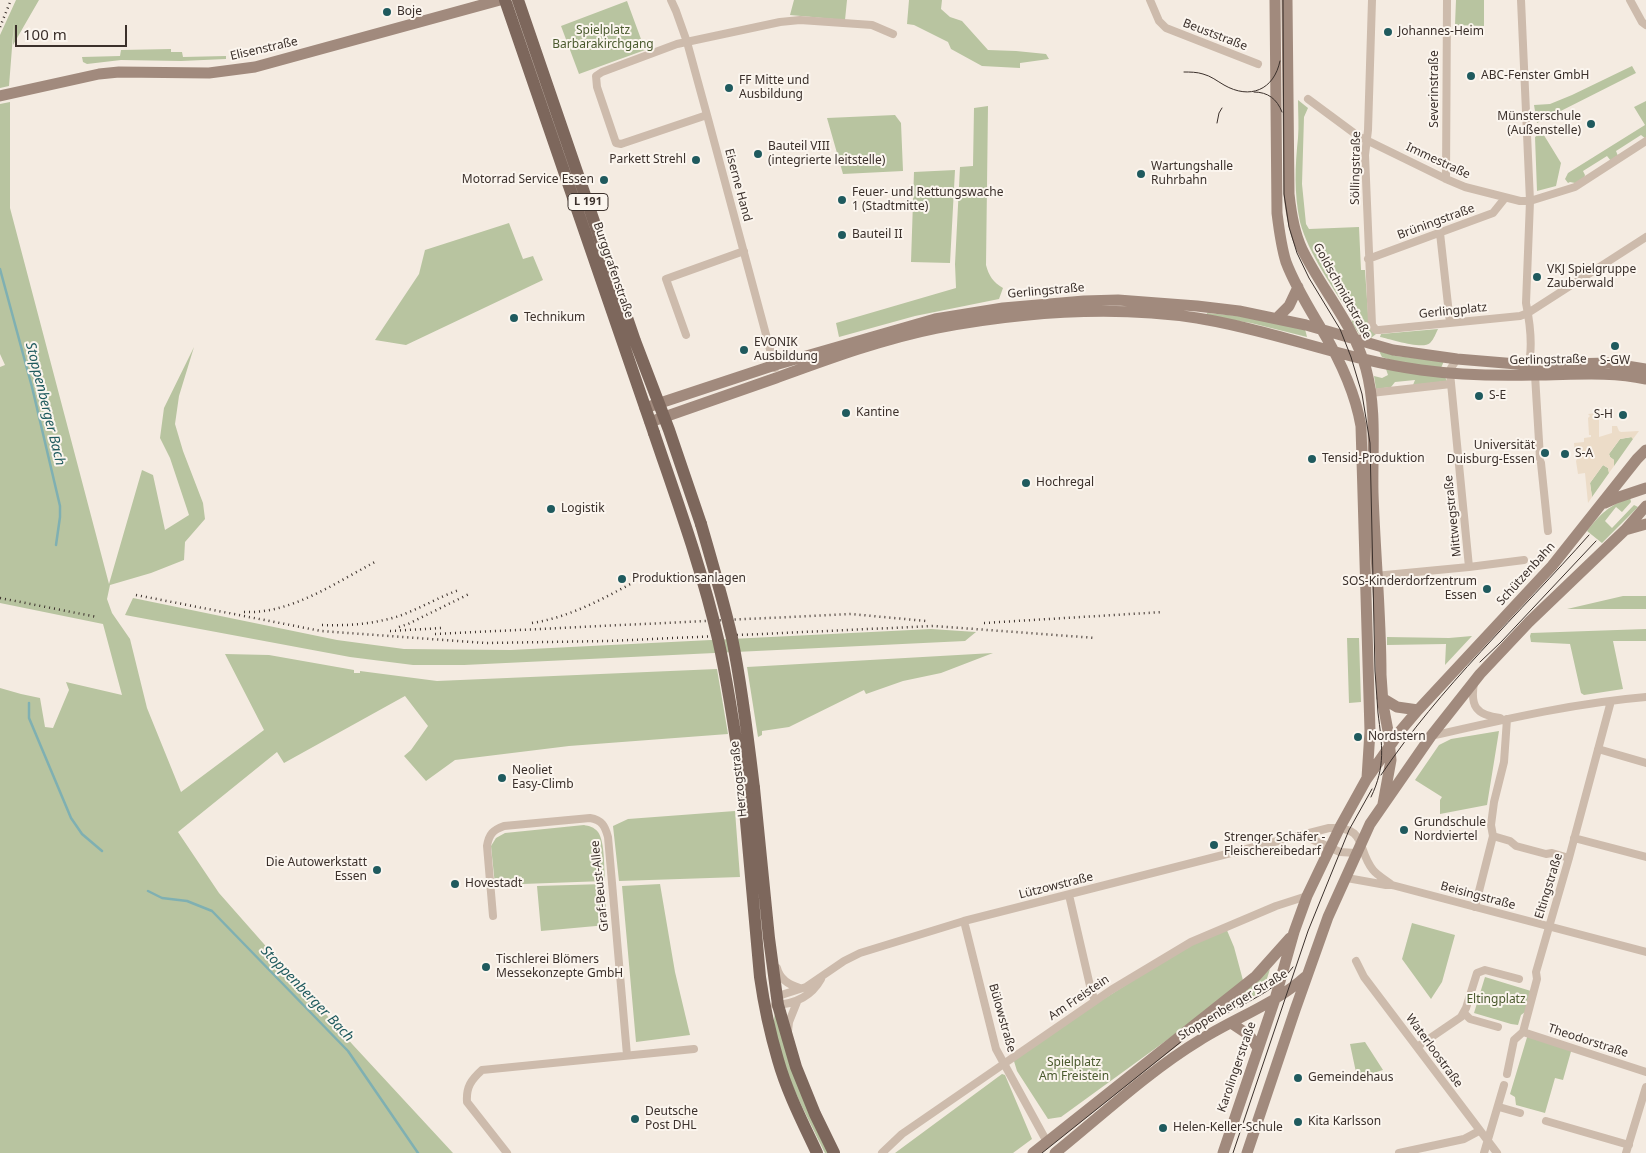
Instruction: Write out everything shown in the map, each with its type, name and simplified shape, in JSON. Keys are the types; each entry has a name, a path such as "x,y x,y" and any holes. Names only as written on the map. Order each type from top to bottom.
{"main road":[{"name":"Elisenstraße","path":"0,96 99,74 209,73 255,67 500,0"},
{"name":"Burggrafenstraße","path":"505,0 645,408"},
{"name":"Burggrafenstraße","path":"518,0 658,404"},
{"name":"Goldschmidtstraße","path":"1275,0 1277,212 1286,262 1312,315 1334,352 1352,392 1361,426 1371,576 1382,698 1390,747 1391,766 1383,804"},
{"name":"Goldschmidtstraße","path":"1287,0 1289,194 1291,214 1302,249 1344,318 1354,339 1363,360 1371,393 1374,430 1370,731 1366,780"},
{"path":"1277,318 1289,306 1298,287"},
{"name":"Gerlingstraße","path":"645,408 775,365 935,319 1036,304 1118,300 1239,311 1322,329 1393,350 1530,372 1605,373 1646,379"},
{"name":"Gerlingstraße","path":"652,427 663,417 865,348 936,328 1008,317 1085,312 1153,313 1197,318 1250,329 1363,360 1414,369 1450,378 1608,364 1646,369"},
{"name":"Herzogstraße","path":"658,404 669,430 703,533 732,638 746,718 759,967 764,1005 778,1062 817,1153"},
{"name":"Herzogstraße","path":"645,408 698,566 718,639 749,788 777,1001 807,1094 834,1153"},
{"name":"Schützenbahn","path":"1418,710 1552,566 1646,450"},
{"path":"1601,505 1646,488"},
{"path":"1431,736 1475,681 1529,622 1625,530 1646,506"},
{"path":"1625,530 1646,524"},
{"path":"1382,698 1397,707 1418,710"},
{"name":"Stoppenberger Straße","path":"1286,960 1307,896 1340,827 1366,780 1418,710"},
{"name":"Stoppenberger Straße","path":"1055,1153 1178,1054 1274,999 1307,976 1328,917 1359,848 1383,804 1431,736"},
{"name":"Stoppenberger Straße","path":"1033,1153 1256,976 1293,935"},
{"name":"Karolingerstraße","path":"1223,1153 1286,960"},
{"path":"1247,1153 1307,976"},
{"path":"1231,1023 1249,1035 1258,1048"}],"street":[{"name":"Eiserne Hand","path":"671,0 686,42 707,114 777,378"},
{"name":"Beuststraße","path":"1150,0 1160,21 1166,28 1258,64"},
{"name":"Söllingstraße","path":"1372,0 1366,140 1368,259 1372,325 1376,330 1379,330"},
{"name":"Severinstraße","path":"1446,179 1447,0"},
{"path":"1521,0 1530,201 1526,303 1530,372 1548,531"},
{"path":"1630,0 1646,26"},
{"path":"707,114 621,144 616,143 596,87 596,76 602,72 677,44 791,20 872,24 893,34"},
{"name":"Immestraße","path":"1308,100 1352,132 1446,179 1466,187 1520,201 1530,201 1575,187 1646,141"},
{"name":"Brüningstraße","path":"1368,259 1493,212 1505,198"},
{"path":"1440,233 1450,323"},
{"path":"1528,313 1646,237"},
{"path":"686,335 666,279 744,251"},
{"name":"Gerlingplatz","path":"1379,330 1520,316 1528,313"},
{"path":"1450,378 1450,368 1457,360"},
{"name":"Gerlingstraße","path":"1371,393 1450,378"},
{"name":"Mittwegstraße","path":"1450,378 1469,567"},
{"path":"1371,576 1524,560"},
{"path":"1475,681 1473,702 1479,711 1488,716 1507,719"},
{"path":"1431,736 1507,719 1611,701 1646,697"},
{"name":"Eltingstraße","path":"1507,1074 1514,1040 1524,1032 1537,979 1536,972 1611,701"},
{"path":"1474,907 1493,836 1494,802 1504,762 1507,719"},
{"path":"1598,749 1646,763"},
{"name":"Graf-Beust-Allee","path":"493,916 487,846 489,838 495,830 504,826 590,818 601,822 605,827 608,837 627,1055"},
{"path":"1301,836 1340,852 1359,848 1355,833 1340,827"},
{"name":"Lützowstraße","path":"764,1005 806,987 844,961 860,953 964,921 1301,836 1322,829 1340,827"},
{"path":"1493,836 1510,840 1516,846 1569,858"},
{"path":"1574,838 1646,857"},
{"name":"Beisingstraße","path":"1359,848 1373,870 1392,885"},
{"name":"Beisingstraße","path":"1347,878 1392,885 1646,952"},
{"path":"1069,894 1095,1001"},
{"name":"Am Freistein","path":"882,1153 902,1134 1111,990 1191,942 1276,906 1307,896"},
{"name":"Bülowstraße","path":"964,921 996,1049 1047,1142"},
{"path":"769,938 775,947 780,975 789,984 800,988"},
{"name":"Waterloostraße","path":"1356,960 1364,976 1497,1153"},
{"path":"1417,1047 1461,1017 1477,973 1485,970 1519,979"},
{"name":"Lützowstraße","path":"787,1035 789,1022 798,1002 816,988 824,976"},
{"name":"Lützowstraße","path":"777,1001 798,1002"},
{"path":"1464,1013 1470,1019 1498,1027"},
{"name":"Theodorstraße","path":"1524,1032 1646,1072"},
{"path":"506,1153 468,1102 468,1085 482,1070 694,1049"},
{"path":"1484,1153 1504,1085"},
{"path":"1546,1121 1627,1149 1646,1087"},
{"path":"1498,1107 1520,1113"},
{"path":"1399,1153 1464,1139 1479,1131"}],"green space":[{"path":"16,0 39,0 13,45 14,22 9,86 0,88 0,35"},
{"path":"794,0 847,0 845,20 790,15"},
{"path":"909,0 942,0 941,9 950,17 962,21 988,50 1046,54 1049,59 1020,63 1020,68 982,66 951,49 948,42 914,25 907,24"},
{"path":"1456,0 1484,0 1484,26 1455,25"},
{"name":"Spielplatz Barbarakirchgang","path":"627,1 645,50 579,74 561,26"},
{"path":"171,49 171,52 182,52 183,57 226,56 226,59 181,61 121,60 87,64 83,62 82,57 120,56 121,50"},
{"path":"1632,66 1636,73 1537,123 1534,105 1550,104"},
{"path":"1298,100 1308,108 1304,117 1302,184 1306,224 1309,229 1359,227 1361,270 1365,270 1369,328 1376,334 1371,338 1359,334 1352,323 1351,316 1315,258 1300,222 1296,180"},
{"path":"1646,101 1646,139 1641,135 1616,151 1618,156 1611,161 1607,156 1583,171 1584,178 1575,183 1568,183 1565,179 1568,173 1645,125 1634,107"},
{"path":"10,102 10,208 109,584 142,470 153,475 165,530 189,515 170,458 160,438 164,408 194,347 179,396 175,424 203,503 205,519 185,542 184,560 151,573 110,585 107,599 112,613 130,639 147,708 181,792 264,730 225,654 269,655 354,670 354,673 360,673 360,671 437,681 717,669 728,734 569,746 455,760 426,781 404,756 411,750 428,726 405,696 284,763 277,752 178,832 219,893 353,1045 453,1153 0,1153 0,688 40,698 45,727 53,728 69,690 66,682 122,695 103,624 0,603 0,367 5,365 0,354 0,104"},
{"path":"988,106 986,265 992,278 1003,288 999,299 915,316 839,337 836,323 956,288 955,264 960,167 973,166 974,108"},
{"path":"895,115 901,123 903,171 843,174 827,118"},
{"path":"1542,132 1561,163 1556,186 1537,191 1535,137"},
{"path":"955,170 950,263 911,262 914,172"},
{"path":"509,223 523,259 533,256 543,280 406,345 375,340 419,274 425,250"},
{"path":"1207,313 1249,317 1305,329 1307,337 1251,323 1206,316"},
{"path":"1438,329 1434,338 1426,345 1414,345 1380,337 1381,334"},
{"path":"1379,351 1396,356 1444,361 1441,368 1397,362 1382,357"},
{"path":"1386,369 1445,377 1447,381 1413,385 1415,380 1395,382 1391,387 1376,389 1374,376 1382,378 1388,375"},
{"path":"1632,437 1633,439 1614,466 1614,460 1609,454 1620,439"},
{"path":"1603,465 1608,468 1609,473 1592,497 1590,483"},
{"path":"1630,497 1631,502 1622,512 1616,507 1605,521 1612,528 1634,505 1638,507 1602,543 1587,531 1606,511"},
{"path":"1623,596 1646,596 1646,609 1567,609"},
{"path":"133,598 337,640 404,649 511,650 931,629 976,632 965,641 464,665 413,665 350,657 125,615"},
{"path":"1646,629 1646,641 1613,641 1623,689 1584,695 1581,693 1570,644 1531,642 1530,636 1531,633"},
{"path":"1472,636 1445,665 1446,644 1387,645 1387,637 1449,638"},
{"path":"1347,638 1359,638 1361,702 1349,703"},
{"path":"993,653 941,673 903,681 866,694 864,690 789,727 762,731 762,735 758,737 747,667"},
{"path":"1499,731 1487,805 1440,814 1440,800 1442,797 1415,780 1439,745 1451,739"},
{"path":"735,811 740,877 619,881 613,826 628,819"},
{"path":"584,825 595,829 600,836 603,848 605,881 495,885 491,846 496,838 505,833"},
{"path":"604,884 607,925 541,931 537,886"},
{"path":"660,884 675,972 690,1035 636,1042 622,886"},
{"path":"1412,923 1455,935 1442,982 1431,999 1402,959"},
{"name":"Spielplatz Am Freistein","path":"1226,928 1234,947 1244,984 1061,1117 1048,1119 1017,1071 1013,1058 1191,944"},
{"path":"1270,969 1263,991 1201,1025"},
{"name":"Eltingplatz","path":"1485,977 1531,991 1525,1012 1521,1015 1518,1025 1474,1013"},
{"path":"775,1013 829,1153 825,1153 801,1104 784,1063 777,1044 774,1027"},
{"path":"1528,1034 1572,1048 1563,1080 1555,1078 1545,1113 1516,1105 1515,1097 1510,1094"},
{"path":"1365,1042 1383,1070 1363,1076 1360,1081 1357,1077 1350,1044"},
{"path":"1002,1074 1005,1075 1032,1139 1013,1153 895,1153"}],"shaded area":[{"path":"1597,413 1597,416 1599,416 1599,437 1612,433 1612,426 1617,426 1621,432 1639,431 1633,439 1631,437 1620,439 1609,454 1614,460 1614,466 1609,473 1608,468 1603,465 1590,483 1592,497 1588,503 1585,473 1578,474 1576,461 1578,457 1575,453 1574,443 1584,442 1584,438 1591,437 1589,435 1588,418 1590,416 1588,414"}],"waterway":[{"name":"Stoppenberger Bach","path":"0,269 32,387 60,506 56,545"},
{"name":"Stoppenberger Bach","path":"29,703 29,718 71,818 82,834 102,851"},
{"name":"Stoppenberger Bach","path":"148,891 162,898 187,901 212,911 348,1051 418,1153"}],"tram line":[{"path":"1283,0 1284,194 1289,227 1297,253 1309,278 1340,329 1351,357 1362,394 1370,443 1375,671 1382,755 1379,775 1371,797"},
{"path":"1184,72 1203,74 1234,89 1252,92 1260,90 1272,79 1280,61"},
{"path":"1254,92 1264,93 1271,97 1282,112"},
{"path":"1217,123 1222,108"},
{"path":"1381,775 1454,681 1589,535"},
{"path":"1480,662 1596,541"},
{"path":"1233,1153 1308,931 1349,830 1372,789"},
{"path":"1042,1153 1187,1037 1267,991 1293,967"}],"railway":[{"path":"0,27 11,0"},
{"path":"244,612 279,608 296,603 375,562"},
{"path":"532,623 574,612 638,580"},
{"path":"322,625 361,624 390,619 459,590"},
{"path":"399,627 469,594"},
{"path":"136,595 321,631 485,643 609,641 934,626 1096,638"},
{"path":"0,598 97,617"},
{"path":"984,623 1163,612"},
{"path":"435,634 851,614 926,621"},
{"path":"390,631 442,628"}],"place":[{"name":"Boje","path":"387,12"},
{"name":"Johannes-Heim","path":"1388,32"},
{"name":"ABC-Fenster GmbH","path":"1471,76"},
{"name":"FF Mitte und Ausbildung","path":"729,88"},
{"name":"Münsterschule (Außenstelle)","path":"1591,124"},
{"name":"Bauteil VIII (integrierte leitstelle)","path":"758,154"},
{"name":"Parkett Strehl","path":"696,160"},
{"name":"Wartungshalle Ruhrbahn","path":"1141,174"},
{"name":"Motorrad Service Essen","path":"604,180"},
{"name":"Feuer- und Rettungswache 1 (Stadtmitte)","path":"842,200"},
{"name":"Bauteil II","path":"842,235"},
{"name":"VKJ Spielgruppe Zauberwald","path":"1537,277"},
{"name":"Technikum","path":"514,318"},
{"name":"S-GW","path":"1615,346"},
{"name":"EVONIK Ausbildung","path":"744,350"},
{"name":"S-E","path":"1479,396"},
{"name":"Kantine","path":"846,413"},
{"name":"S-H","path":"1623,415"},
{"name":"Universität Duisburg-Essen","path":"1545,453"},
{"name":"S-A","path":"1565,454"},
{"name":"Tensid-Produktion","path":"1312,459"},
{"name":"Hochregal","path":"1026,483"},
{"name":"Logistik","path":"551,509"},
{"name":"Produktionsanlagen","path":"622,579"},
{"name":"SOS-Kinderdorfzentrum Essen","path":"1487,589"},
{"name":"Nordstern","path":"1358,737"},
{"name":"Neoliet Easy-Climb","path":"502,778"},
{"name":"Grundschule Nordviertel","path":"1404,830"},
{"name":"Strenger Schäfer - Fleischereibedarf","path":"1214,845"},
{"name":"Die Autowerkstatt Essen","path":"377,870"},
{"name":"Hovestadt","path":"455,884"},
{"name":"Tischlerei Blömers Messekonzepte GmbH","path":"486,967"},
{"name":"Gemeindehaus","path":"1298,1078"},
{"name":"Deutsche Post DHL","path":"635,1119"},
{"name":"Kita Karlsson","path":"1298,1122"},
{"name":"Helen-Keller-Schule","path":"1163,1128"}]}
